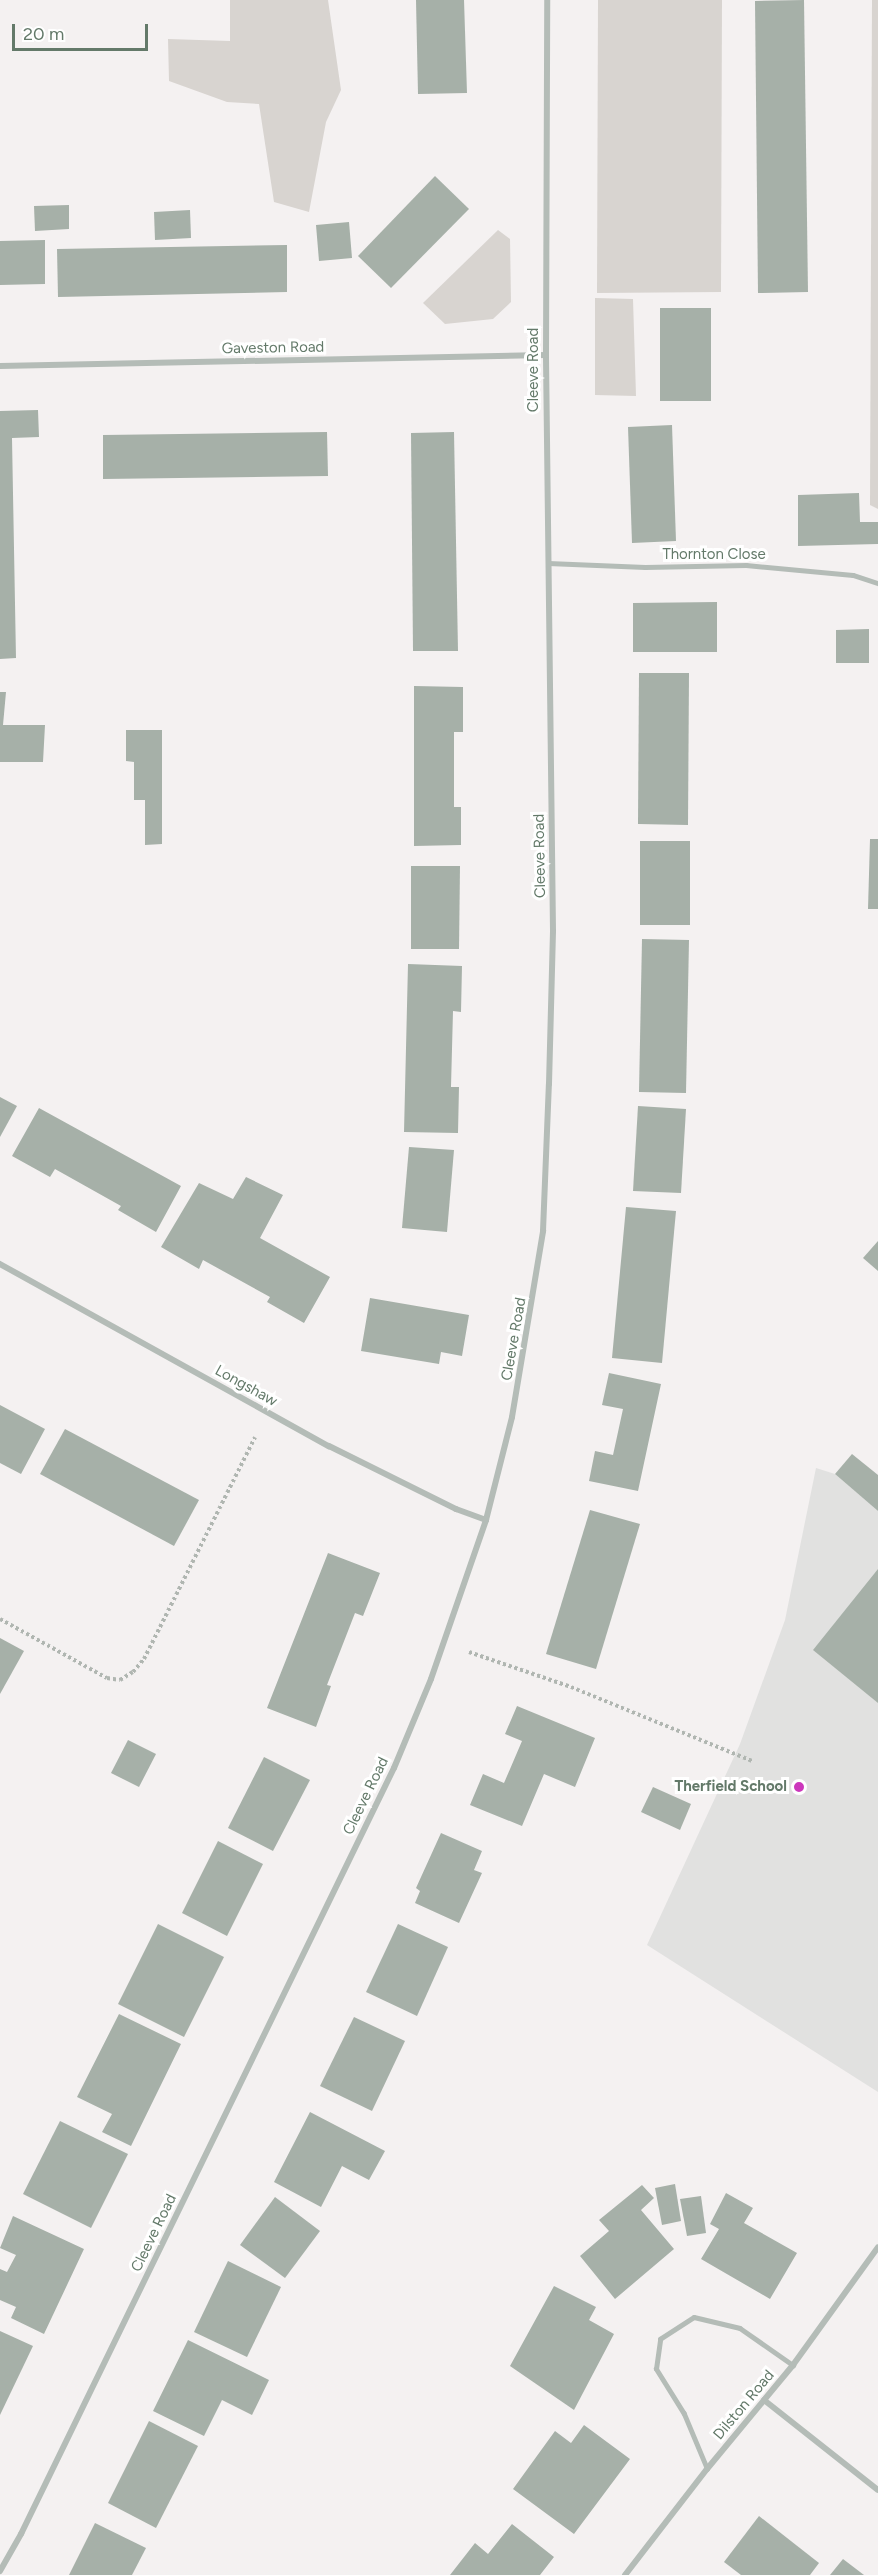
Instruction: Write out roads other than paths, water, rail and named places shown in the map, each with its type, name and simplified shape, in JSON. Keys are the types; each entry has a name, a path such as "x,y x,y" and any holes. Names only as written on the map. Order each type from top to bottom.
{"street":[{"name":"Cleeve Road","path":"0,2571 26,2523 394,1768 443,1643 486,1520 513,1417 543,1231 553,932 546,355 547,0"},
{"name":"Gaveston Road","path":"0,366 546,355"},
{"name":"Longshaw","path":"0,1264 267,1412 456,1509 486,1520"},
{"name":"Dilston Road","path":"625,2575 707,2469 793,2365 878,2247"},
{"path":"764,2400 878,2490"}],"lane":[{"name":"Thornton Close","path":"548,563 645,567 746,565 853,575 878,583"},
{"path":"707,2469 684,2414 656,2369 660,2339 694,2318 740,2328 793,2365"}],"place":[{"name":"Therfield School","path":"799,1787"}]}
